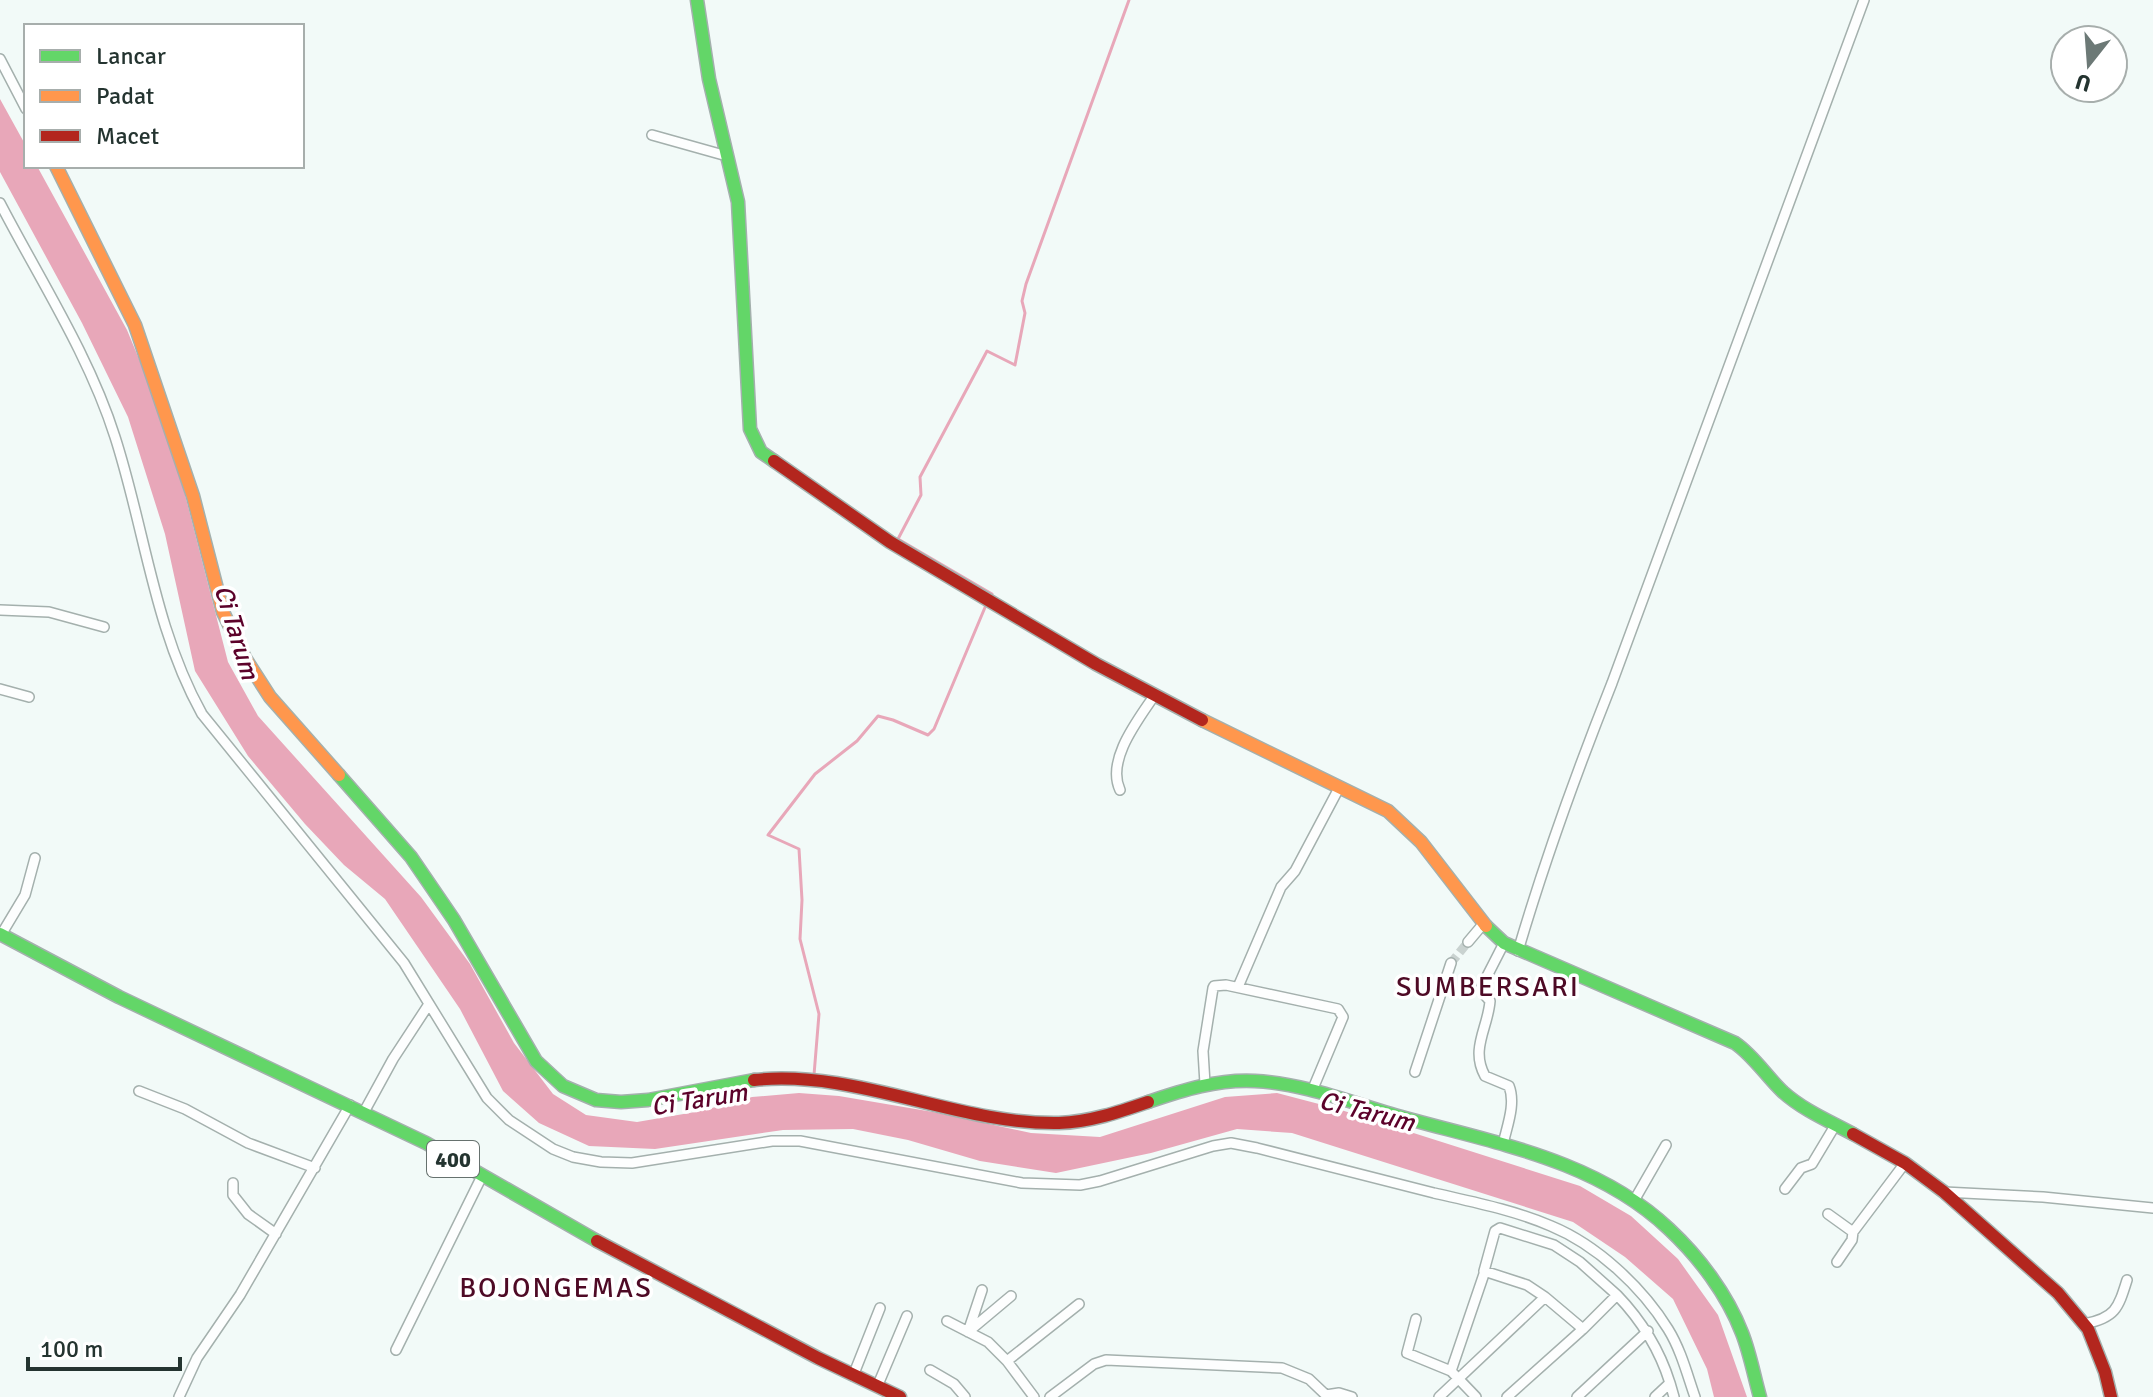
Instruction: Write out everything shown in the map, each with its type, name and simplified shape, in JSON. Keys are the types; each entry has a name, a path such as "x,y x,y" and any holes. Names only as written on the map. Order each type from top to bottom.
{"street":[{"path":"697,0 709,79 738,202 750,429 761,452 890,542 1154,696 1388,811 1421,842 1484,923 1504,943 1735,1043 1748,1052 1790,1097 1905,1163 1944,1192 2058,1293 2084,1324 2105,1372 2111,1397"},
{"path":"1518,951 1572,785 1864,0"},
{"path":"0,59 24,105"},
{"path":"652,135 727,156"},
{"path":"57,168 135,325 193,496 223,612 245,658 270,697 411,857 454,920 536,1061 555,1080 593,1100 616,1104 736,1082 780,1078 816,1081 991,1116 1058,1124 1099,1118 1205,1084 1260,1081 1318,1092 1503,1144 1597,1176 1635,1199 1688,1246 1708,1272 1740,1327 1760,1397"},
{"path":"0,203 80,351 115,435 162,619 184,683 202,714 404,963 472,1075 497,1110 553,1149 573,1157 632,1163 772,1141 800,1141 1022,1183 1080,1185 1231,1143 1487,1206 1548,1225 1586,1245 1654,1308 1670,1331 1695,1397"},
{"path":"0,610 44,611 104,627"},
{"path":"0,689 29,697"},
{"path":"1120,790 1117,768 1122,750 1154,696"},
{"path":"1238,987 1281,887 1295,871 1339,788"},
{"path":"0,934 25,895 35,858"},
{"path":"1468,942 1484,923"},
{"name":"400","path":"0,934 119,997 426,1143 550,1216 853,1376 900,1397"},
{"path":"1503,1144 1513,1099 1511,1091 1509,1086 1485,1076 1477,1054 1490,1001 1482,992 1482,986 1504,943"},
{"path":"1415,1072 1451,963"},
{"path":"1205,1084 1203,1051 1213,987 1238,987 1342,1012 1318,1092"},
{"path":"364,1112 393,1059 429,1004"},
{"path":"139,1091 185,1109 248,1143 315,1168"},
{"path":"179,1397 197,1358 240,1295 350,1105"},
{"path":"1785,1189 1801,1168 1812,1164 1836,1124"},
{"path":"1635,1199 1666,1145"},
{"path":"1837,1262 1852,1240 1853,1232 1905,1163"},
{"path":"396,1350 482,1176"},
{"path":"233,1183 233,1195 248,1214 276,1234"},
{"path":"1944,1192 2043,1197 2153,1208"},
{"path":"1828,1214 1853,1232"},
{"path":"1451,1371 1485,1271 1483,1267 1495,1231 1500,1228 1554,1245 1580,1262 1617,1295 1648,1331 1663,1360 1674,1397"},
{"path":"1485,1271 1527,1285 1583,1329"},
{"path":"2084,1324 2100,1321 2113,1313 2120,1304 2127,1280"},
{"path":"968,1332 982,1290"},
{"path":"1507,1397 1617,1295"},
{"path":"968,1332 1011,1296"},
{"path":"1439,1397 1545,1297"},
{"path":"1007,1361 1079,1304"},
{"path":"853,1376 880,1308"},
{"path":"877,1387 907,1316"},
{"path":"1416,1319 1407,1353 1451,1371 1476,1397"},
{"path":"947,1321 988,1342 1034,1397"},
{"path":"1577,1397 1648,1331"},
{"path":"1050,1397 1094,1364 1106,1360 1282,1368 1309,1379 1327,1396 1339,1393 1352,1397"},
{"path":"930,1370 954,1384 965,1397"},
{"path":"1655,1397 1670,1383"}],"shaded area":[{"path":"0,99 24,142 24,168 38,168 127,330 156,400 180,475 228,662 258,716 421,897 470,964 514,1043 553,1094 586,1115 637,1122 701,1111 752,1097 799,1093 839,1096 933,1112 1031,1133 1100,1137 1225,1097 1277,1093 1338,1109 1580,1186 1631,1216 1678,1259 1718,1315 1747,1397 1714,1397 1707,1369 1673,1299 1625,1257 1573,1222 1292,1133 1237,1129 1151,1153 1056,1173 980,1161 908,1140 853,1129 783,1130 655,1149 589,1146 539,1123 503,1091 460,1009 385,899 344,865 248,756 195,671 165,534 128,417 82,323 0,172"}],"waterway":[{"path":"990,598 992,594 898,539 921,495 920,477 987,351 1015,365 1025,313 1022,301 1026,284 1129,0"},
{"path":"814,1075 819,1014 800,939 802,900 799,849 768,835 815,774 857,741 878,716 928,735 934,729 986,605"}],"tunnel":[{"path":"1451,963 1468,942"}],"traffic: fast":[{"path":"697,0 709,79 738,202 750,429 761,452 774,461"},
{"path":"339,775 411,857 454,920 536,1061 563,1086 596,1100 621,1102 648,1100 754,1080"},
{"path":"1486,926 1504,943 1735,1043 1791,1098 1853,1134"},
{"path":"0,934 119,997 426,1143 597,1241"},
{"path":"1148,1102 1214,1084 1272,1082 1324,1093 1573,1168 1639,1205 1691,1252 1711,1277 1742,1333 1760,1397"}],"traffic: slow":[{"path":"57,168 135,325 193,496 223,612 245,658 270,697 339,775"},
{"path":"1202,720 1388,811 1421,842 1486,926"}],"traffic: jam":[{"path":"774,461 890,542 1096,664 1202,720"},
{"path":"754,1080 831,1082 983,1116 1021,1121 1082,1121 1148,1102"},
{"path":"1853,1134 1905,1163 1944,1192 2058,1293 2088,1329 2111,1397"},
{"path":"597,1241 818,1358 900,1397"}],"district":[{"name":"SUMBERSARI","path":"1488,986"},
{"name":"BOJONGEMAS","path":"556,1287"}],"water label":[{"name":"Ci Tarum","path":"237,632"},
{"name":"Ci Tarum","path":"699,1099"},
{"name":"Ci Tarum","path":"1367,1111"}]}
